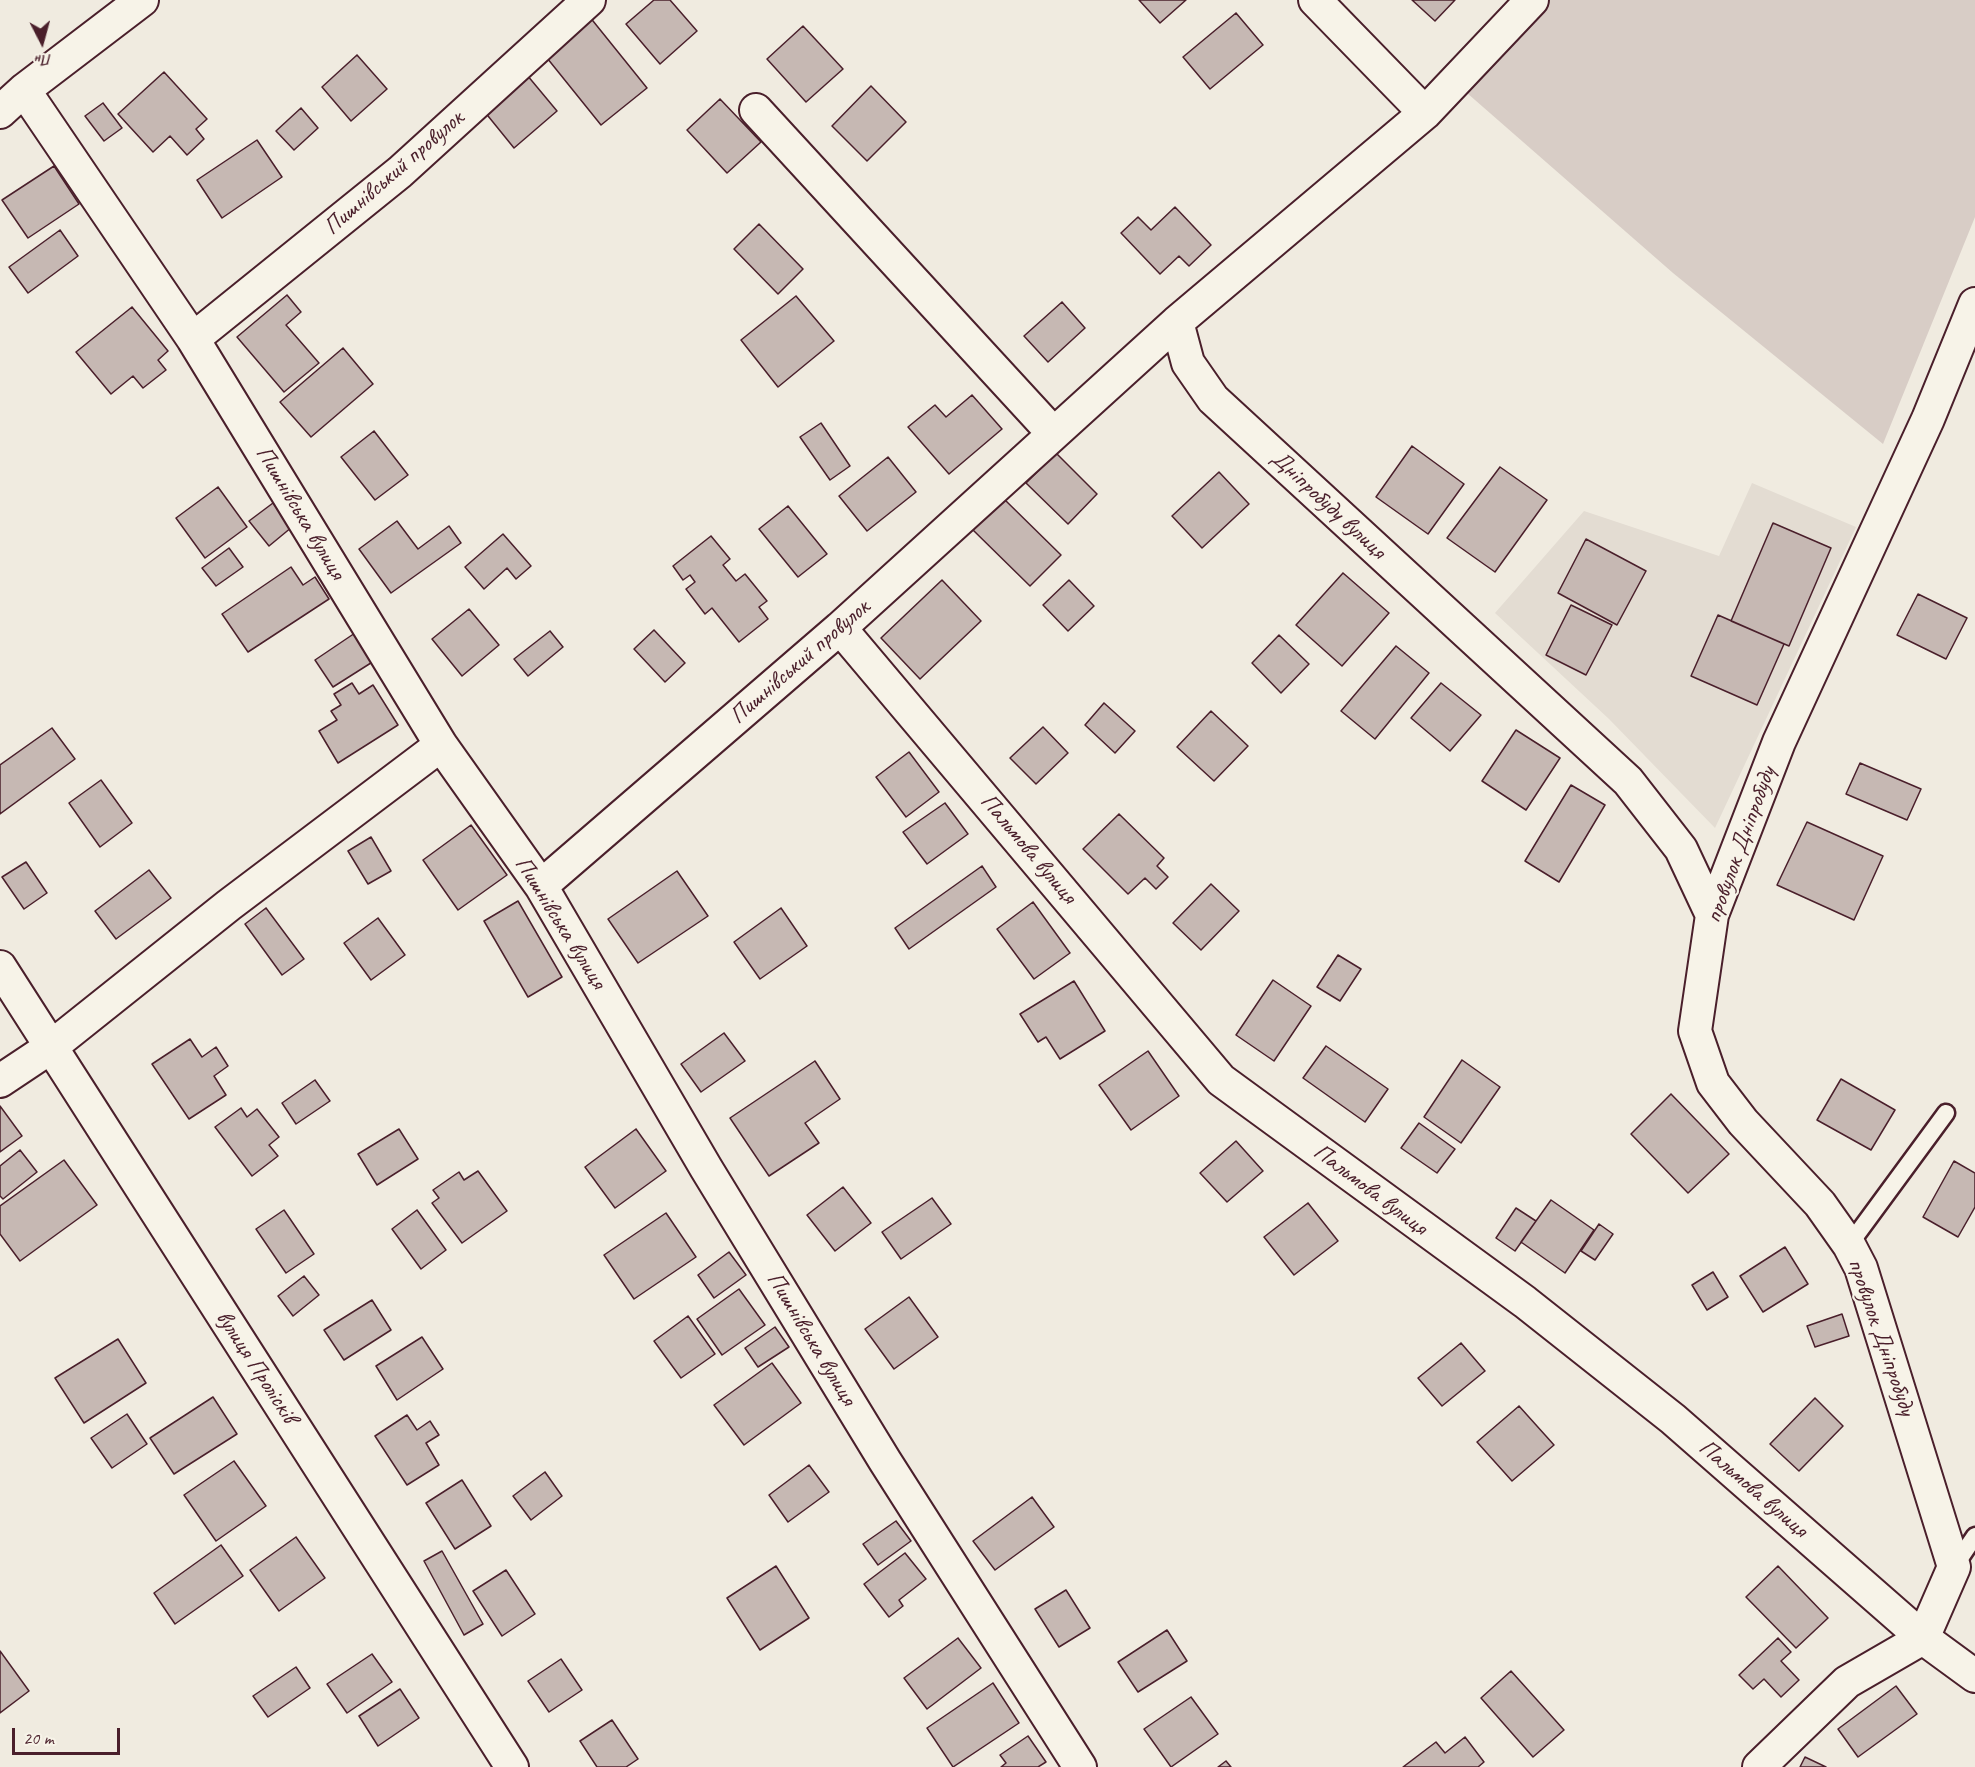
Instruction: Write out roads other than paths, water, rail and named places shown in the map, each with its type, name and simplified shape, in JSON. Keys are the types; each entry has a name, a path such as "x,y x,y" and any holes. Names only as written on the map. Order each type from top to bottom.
{"street":[{"path":"0,112 24,90 142,0"},
{"name":"Пишнівський провулок","path":"193,339 400,172 589,0"},
{"path":"1315,0 1425,113"},
{"path":"1177,322 1425,113 1532,0"},
{"name":"Пишнівська вулиця","path":"24,90 193,339 441,745 541,886 743,1229 885,1461 1080,1767"},
{"path":"756,110 1053,433"},
{"name":"провулок Дніпробуду","path":"1954,1567 1861,1268 1849,1245 1820,1204 1743,1122 1713,1083 1695,1031 1712,915 1779,742 1928,419 1975,304"},
{"name":"Пишнівський провулок","path":"541,886 840,628 1177,322"},
{"name":"Дніпробуду вулиця","path":"1177,322 1188,363 1213,399 1628,781 1681,849 1712,915"},
{"name":"Пальмова вулиця","path":"840,628 1221,1080 1525,1302 1673,1419 1923,1638 1975,1676"},
{"path":"0,1081 51,1047 210,919 441,745"},
{"name":"вулиця Пролісків","path":"0,967 512,1767"},
{"path":"1759,1767 1847,1682 1923,1638 1954,1567"}],"lane":[{"path":"1849,1245 1947,1113"},
{"path":"1954,1567 1975,1536"}]}
